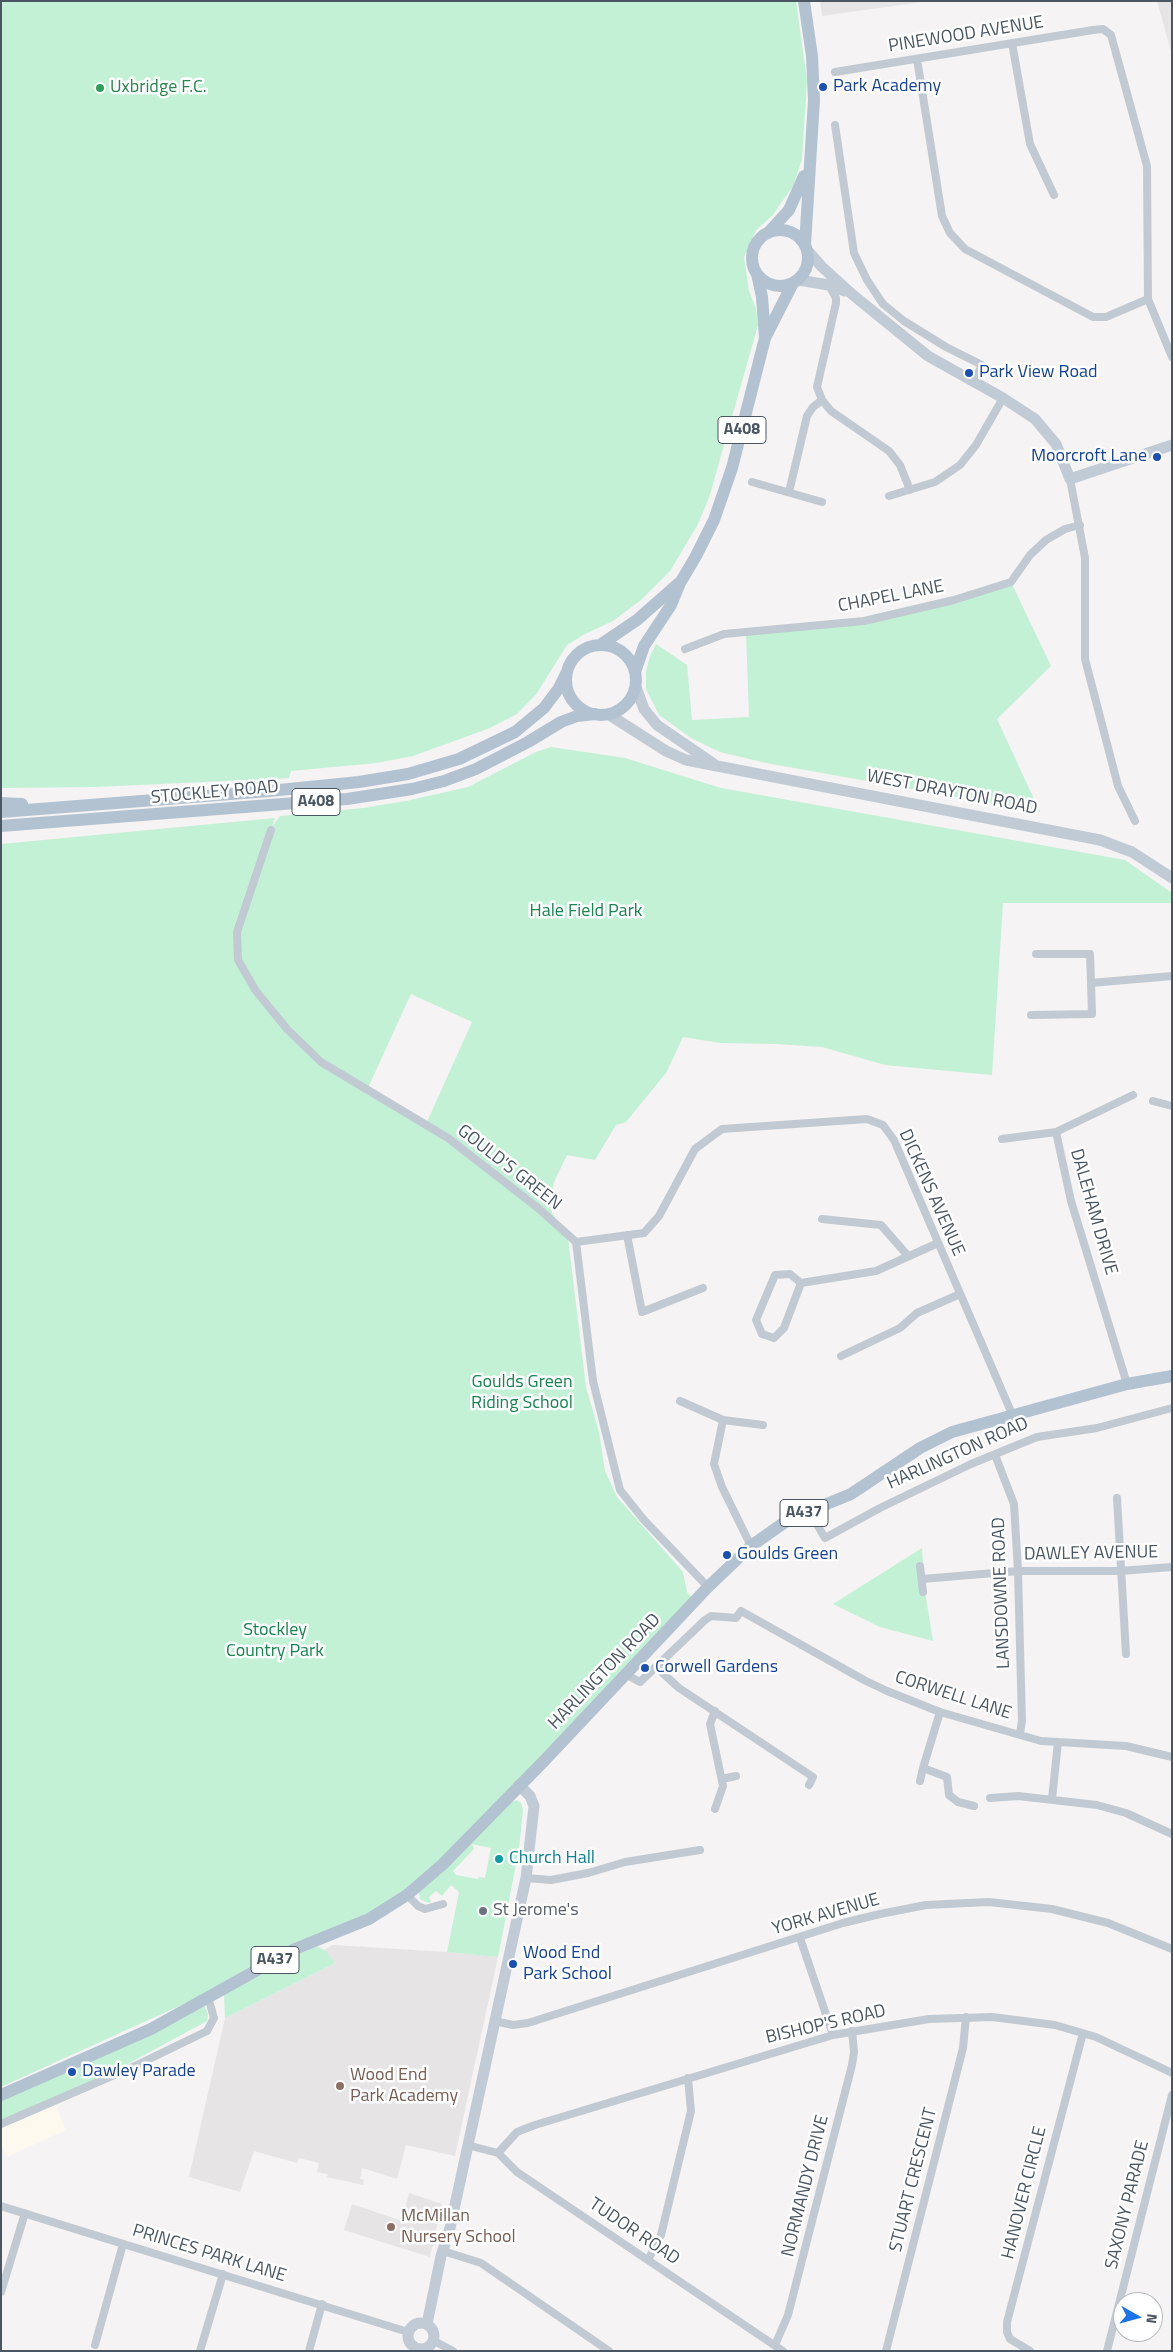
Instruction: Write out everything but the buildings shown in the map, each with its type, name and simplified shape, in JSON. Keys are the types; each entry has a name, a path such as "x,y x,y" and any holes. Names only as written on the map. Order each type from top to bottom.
{"main road":[{"path":"804,1 814,86 814,129 810,162 806,248 807,267 796,282 784,286 774,286 763,280 756,272 753,262 754,251 757,243 789,210 810,162"},
{"path":"766,234 777,231 789,232 800,238 806,248"},
{"name":"A408","path":"756,272 762,297 765,338"},
{"name":"A408","path":"635,672 644,646 671,605 680,583 706,539 726,489 765,338 796,282"},
{"name":"A408","path":"600,645 637,620 680,583"},
{"path":"600,645 612,646 622,651 630,659 635,672 636,687 631,699 624,707 608,714 595,714 581,708 571,698 567,685 567,672 573,659 588,647 600,645"},
{"name":"STOCKLEY ROAD","path":"1,812 338,784 394,777 428,769 489,746 524,726 551,699 567,672"},
{"name":"STOCKLEY ROAD","path":"1,828 347,800 412,789 444,781 476,769 528,742 561,722 577,716 595,714"},
{"path":"1,802 70,806"},
{"name":"HARLINGTON ROAD","path":"519,1785 627,1675 708,1587 750,1546 788,1520 851,1494 920,1448 952,1432 1127,1384 1172,1376"},
{"name":"A437","path":"1,2095 142,2033 295,1948 368,1919 406,1895 442,1865 519,1785"}],"street":[{"name":"PINEWOOD AVENUE","path":"835,72 1103,29 1111,35 1147,166 1148,299"},
{"path":"1012,43 1030,144 1054,194"},
{"path":"917,59 942,216 950,233 965,249 1093,317 1106,317 1148,299 1172,358"},
{"path":"835,125 854,253 867,280 883,304 904,321 946,347 982,365 974,382"},
{"path":"806,248 822,267 928,356 1003,398 1035,419 1056,444 1070,479 1085,558 1085,659 1118,786 1135,821"},
{"path":"796,282 829,285 854,295"},
{"path":"829,285 836,298 836,303 817,387 822,400 831,410 889,451 900,465 910,490"},
{"path":"889,496 935,482 960,465 976,445 1003,398"},
{"path":"789,492 808,416 813,407 822,400"},
{"path":"1070,479 1172,445"},
{"path":"752,482 822,502"},
{"name":"CHAPEL LANE","path":"685,649 724,634 864,621 954,600 1011,582 1030,555 1046,540 1065,529 1080,525"},
{"name":"WEST DRAYTON ROAD","path":"636,687 644,709 657,725 717,766"},
{"name":"WEST DRAYTON ROAD","path":"608,714 666,751 686,760 1100,840 1132,852 1172,878"},
{"name":"GOULD'S GREEN","path":"271,830 237,932 238,960 256,991 287,1029 321,1062 448,1138 532,1204 576,1242"},
{"path":"1031,1015 1092,1014 1090,954 1036,954"},
{"path":"1091,983 1172,976"},
{"name":"DALEHAM DRIVE","path":"1127,1384 1071,1201 1056,1132 1133,1095"},
{"path":"1153,1101 1172,1106"},
{"name":"DICKENS AVENUE","path":"576,1242 644,1234 659,1216 695,1150 722,1129 867,1119 883,1125 894,1140 1012,1414"},
{"path":"1002,1139 1056,1132"},
{"path":"822,1219 881,1225 908,1256"},
{"path":"627,1235 642,1312 703,1288"},
{"path":"576,1242 593,1381 620,1490 644,1520 708,1587"},
{"path":"801,1284 876,1271 938,1243"},
{"path":"790,1274 801,1284 784,1328 774,1338 762,1334 756,1320 775,1275 790,1274"},
{"path":"841,1356 900,1328 917,1313 960,1294"},
{"path":"680,1401 723,1420 764,1425"},
{"name":"HARLINGTON ROAD","path":"809,1511 825,1538 880,1508 971,1464 1037,1437 1097,1428 1172,1408"},
{"path":"723,1420 714,1464 722,1486 750,1546"},
{"name":"LANSDOWNE ROAD","path":"995,1455 1014,1504 1018,1571 1022,1721 1020,1733"},
{"path":"1117,1498 1126,1654"},
{"path":"920,1566 923,1592"},
{"name":"DAWLEY AVENUE","path":"922,1579 1018,1571 1120,1571 1172,1567"},
{"name":"CORWELL LANE","path":"656,1667 704,1620 711,1616 736,1618 741,1611 872,1684 940,1712 1020,1733 1041,1741 1126,1746 1172,1757"},
{"path":"627,1675 640,1682 656,1667 679,1688 813,1777 809,1785"},
{"path":"715,1712 710,1724 722,1779 721,1793 715,1809"},
{"path":"920,1781 940,1712"},
{"path":"1052,1799 1058,1742"},
{"path":"924,1768 947,1777 949,1794 958,1802 974,1806"},
{"path":"722,1779 736,1776"},
{"path":"427,2324 443,2250 450,2228 526,1878 534,1806 530,1796 519,1785"},
{"path":"990,1798 1018,1796 1085,1803 1126,1813 1172,1834"},
{"path":"526,1878 551,1880 580,1875 625,1862 700,1850"},
{"path":"687,1852 689,1861"},
{"path":"406,1895 425,1910 443,1904"},
{"name":"YORK AVENUE","path":"494,2021 514,2025 528,2023 851,1921 897,1910 942,1904 990,1902 1037,1906 1074,1914 1128,1931 1172,1949"},
{"path":"800,1938 833,2035"},
{"path":"1,2124 135,2066 207,2031 214,2018 208,1997"},
{"name":"BISHOP'S ROAD","path":"498,2153 517,2132 525,2128 833,2035 915,2021 966,2017 1033,2021 1082,2033 1109,2043 1172,2073"},
{"name":"STUART CRESCENT","path":"886,2351 963,2048 966,2017"},
{"name":"NORMANDY DRIVE","path":"775,2345 788,2315 852,2065 854,2052 852,2031"},
{"name":"HANOVER CIRCLE","path":"1013,2342 1007,2332 1009,2315 1082,2033"},
{"path":"648,2260 661,2236 691,2111 688,2078"},
{"name":"SAXONY PARADE","path":"1107,2351 1172,2095"},
{"path":"467,2145 498,2153"},
{"name":"TUDOR ROAD","path":"498,2153 517,2172 783,2351"},
{"name":"PRINCES PARK LANE","path":"1,2206 408,2332"},
{"path":"1,2292 25,2214"},
{"path":"95,2345 124,2244"},
{"path":"443,2250 470,2258 481,2264 609,2351"},
{"path":"200,2351 223,2274"},
{"path":"309,2351 322,2304"},
{"path":"416,2324 427,2324 433,2330 434,2341 429,2347 420,2350 410,2343 408,2332 416,2324"},
{"path":"434,2341 453,2351"},
{"path":"1009,2351 1013,2342 1030,2351"}],"shaded area":[{"path":"820,1 929,1 822,16"},
{"path":"1157,1 1172,1 1172,55"},
{"name":"Wood End Park Academy","path":"333,1945 498,1957 455,2156 406,2145 397,2179 362,2168 360,2179 364,2180 363,2185 327,2177 328,2174 317,2172 319,2163 299,2158 297,2163 254,2151 240,2192 189,2177 225,2018 335,1963 324,1950"},
{"path":"53,2099 66,2130 7,2157 1,2146 1,2123"},
{"name":"McMillan Nursery School","path":"409,2193 442,2204 430,2257 344,2230 352,2204 402,2221"}],"green space":[{"path":"1,1 796,1 807,81 802,159 793,186 772,216 756,230 744,257 749,291 756,309 758,325 709,498 697,526 670,571 641,600 613,621 567,645 537,693 517,714 490,728 413,756 376,763 291,771 289,778 96,787 1,788"},
{"path":"1011,582 1051,666 997,719 1040,812 766,763 720,752 691,738 659,715 646,689 646,671 656,644 687,665 692,720 749,717 746,632 864,621"},
{"name":"Stockley Country Park","path":"551,747 625,758 721,788 1125,860 1172,893 1172,903 1003,903 992,1075 885,1065 822,1047 720,1043 683,1037 666,1073 626,1122 616,1125 595,1160 567,1155 554,1182 551,1198 552,1213 568,1238 586,1387 599,1432 605,1471 617,1497 683,1572 687,1592 695,1602 407,1895 210,1992 1,2087 1,844 275,818 272,827 280,816 363,808 406,801 468,787 536,752","holes":["411,994 472,1022 426,1124 367,1090"]},
{"path":"922,1548 925,1592 933,1641 880,1627 833,1604"},
{"path":"517,1800 521,1803 523,1810 519,1849 498,1957 447,1952 459,1892 451,1885 442,1896 436,1891 429,1897 431,1902 429,1903 420,1899 419,1892 511,1802","holes":["472,1844 491,1848 485,1878 479,1877 478,1879 456,1875 453,1871 474,1849"]},
{"path":"317,1946 326,1951 335,1963 225,2018 224,1994 276,1964"},
{"path":"204,2005 208,2014 207,2021 85,2087 1,2124 1,2095"}],"place":[{"name":"Park Academy","path":"823,87"},
{"name":"Uxbridge F.C.","path":"100,88"},
{"name":"Park View Road","path":"969,373"},
{"name":"Moorcroft Lane","path":"1157,457"},
{"name":"Goulds Green","path":"727,1555"},
{"name":"Corwell Gardens","path":"645,1668"},
{"name":"Church Hall","path":"499,1859"},
{"name":"St Jerome's","path":"483,1911"},
{"name":"Wood End Park School","path":"513,1964"},
{"name":"Dawley Parade","path":"72,2072"},
{"name":"Wood End Park Academy","path":"340,2086"},
{"name":"McMillan Nursery School","path":"391,2227"}],"park label":[{"name":"Hale Field Park","path":"586,912"},
{"name":"Goulds Green Riding School","path":"522,1394"}]}
